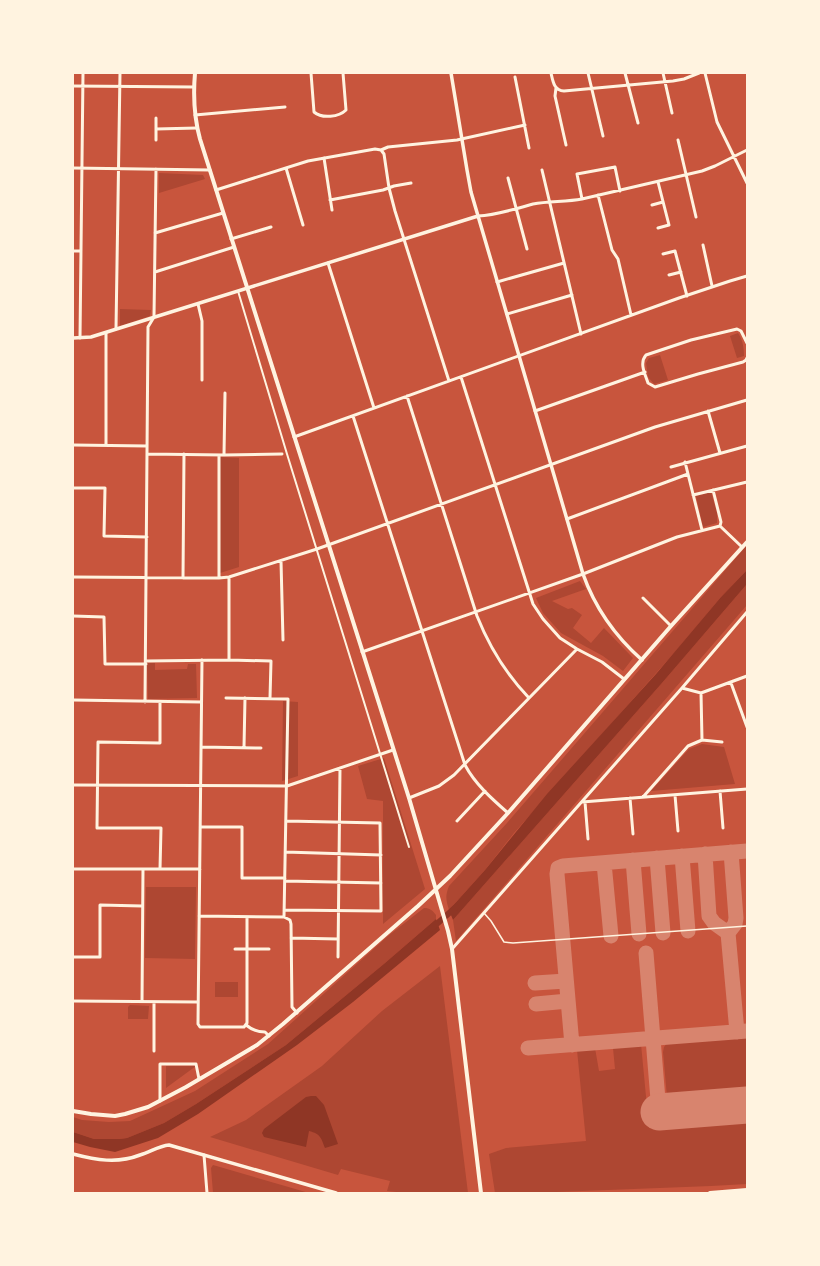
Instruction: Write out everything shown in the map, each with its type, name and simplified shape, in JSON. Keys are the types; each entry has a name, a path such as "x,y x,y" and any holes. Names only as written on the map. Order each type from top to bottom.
{"main road":[{"path":"195,73 194,88 197,128 328,546 409,798 448,931 452,949 481,1193"},
{"path":"73,1111 100,1115 120,1115 148,1107 199,1080 247,1051 297,1013 436,890 508,813 624,679 747,542"},
{"path":"710,1193 747,1190"}],"street":[{"path":"80,338 83,73"},
{"path":"116,329 120,73"},
{"path":"311,73 314,112 327,117 345,112 346,110 343,73"},
{"path":"451,73 469,181 478,216 583,574 594,601 605,620 623,642 642,660"},
{"path":"551,73 556,88 556,96 566,145"},
{"path":"588,73 603,136"},
{"path":"625,73 638,123"},
{"path":"663,73 672,112"},
{"path":"556,88 562,91 665,82 684,79 698,73"},
{"path":"705,73 715,117 747,183"},
{"path":"515,77 529,148"},
{"path":"73,86 194,88"},
{"path":"195,114 285,107"},
{"path":"156,118 156,140"},
{"path":"216,190 286,168 324,158 377,149 381,150 388,147 462,138 524,125"},
{"path":"156,129 197,128"},
{"path":"678,140 696,217"},
{"path":"381,150 384,154 394,211 449,381"},
{"path":"73,338 91,337 478,216 516,209 533,204 565,202 582,199 687,176 710,169 747,150"},
{"path":"324,158 332,210"},
{"path":"582,199 577,174 615,167 620,191"},
{"path":"73,168 210,170"},
{"path":"286,168 303,226"},
{"path":"145,702 148,327 154,317 156,170"},
{"path":"542,170 581,334"},
{"path":"508,178 527,249"},
{"path":"658,182 669,225 658,228"},
{"path":"330,200 384,190 411,183"},
{"path":"598,195 612,250 617,257 631,316"},
{"path":"652,205 663,202"},
{"path":"155,233 223,213"},
{"path":"231,239 271,227"},
{"path":"703,245 712,286"},
{"path":"155,272 234,247"},
{"path":"73,251 81,251"},
{"path":"663,254 675,251 687,296"},
{"path":"328,263 374,408"},
{"path":"498,282 564,263"},
{"path":"669,275 681,272"},
{"path":"294,437 712,286 747,276"},
{"path":"238,291 409,847"},
{"path":"507,314 572,295"},
{"path":"198,304 202,321 202,380"},
{"path":"747,343 741,331 737,329 691,340 646,355 643,358 642,365 648,383 655,387 742,362 747,358"},
{"path":"106,332 106,445"},
{"path":"535,411 645,372"},
{"path":"461,377 529,594 538,612 549,627 560,638 602,662 624,679"},
{"path":"224,455 225,393"},
{"path":"407,396 441,505 485,635 512,678 529,698"},
{"path":"73,577 229,577 328,546 655,427 747,400"},
{"path":"708,411 720,452"},
{"path":"353,416 389,524 465,765 470,774 485,791 508,813"},
{"path":"73,445 147,446"},
{"path":"671,467 720,452 747,446"},
{"path":"147,454 287,454"},
{"path":"183,578 184,454"},
{"path":"219,455 219,578"},
{"path":"685,462 702,530"},
{"path":"567,519 688,474"},
{"path":"693,495 747,482"},
{"path":"73,488 105,488 104,536 147,537"},
{"path":"713,490 721,522 720,526"},
{"path":"362,652 529,594 677,538 720,526"},
{"path":"720,526 742,547"},
{"path":"281,561 283,640"},
{"path":"229,577 229,660"},
{"path":"643,598 671,626"},
{"path":"452,949 527,863 583,802 747,612"},
{"path":"73,616 104,617 105,664 202,660 270,662 270,698"},
{"path":"409,798 439,786 465,765 577,649"},
{"path":"202,660 198,1024 200,1027 244,1027 246,1025"},
{"path":"682,688 701,693 747,676"},
{"path":"731,683 747,727"},
{"path":"701,693 702,740"},
{"path":"226,698 288,699 284,917"},
{"path":"244,747 245,698"},
{"path":"73,700 201,702"},
{"path":"160,702 160,743 98,742 97,828 161,828 160,869"},
{"path":"643,797 688,746 702,740 722,742"},
{"path":"201,747 261,748"},
{"path":"73,784 287,786 393,750"},
{"path":"338,957 340,768"},
{"path":"583,802 747,789"},
{"path":"457,821 485,791"},
{"path":"720,791 723,828"},
{"path":"675,795 678,831"},
{"path":"630,798 633,834"},
{"path":"583,802 588,839"},
{"path":"284,910 381,911 380,823 286,821"},
{"path":"200,827 242,827 242,878 381,883"},
{"path":"285,852 381,855"},
{"path":"73,869 200,869"},
{"path":"142,869 142,1002"},
{"path":"73,957 100,957 100,905 142,906"},
{"path":"199,916 284,917 290,920 292,1007 297,1013"},
{"path":"246,1025 247,916"},
{"path":"291,938 338,939"},
{"path":"235,949 269,949"},
{"path":"73,1001 198,1002"},
{"path":"154,1002 154,1051"},
{"path":"246,1025 258,1032 265,1032 268,1036"},
{"path":"160,1101 160,1064 196,1064 199,1080"},
{"path":"73,1154 97,1160 118,1161 133,1158 165,1145 174,1146 336,1193"},
{"path":"204,1155 207,1193"}],"lane":[{"path":"484,913 491,921 504,942 514,943 747,926"}],"shaded area":[{"path":"159,173 203,175 205,179 159,193"},
{"path":"120,309 151,310 150,316 120,326"},
{"path":"738,333 742,342 744,356 737,358 730,336"},
{"path":"660,355 668,380 654,384 648,377 646,363 649,358"},
{"path":"220,457 239,458 239,567 220,573"},
{"path":"711,492 717,513 717,523 703,527 696,496"},
{"path":"747,545 747,570 721,597 674,653 514,833 485,870 449,910 446,898 449,886 507,823"},
{"path":"747,570 747,584 662,683 453,920 449,910 485,870 547,794 656,674 721,597"},
{"path":"580,581 586,589 552,601 568,609 572,608 582,615 573,628 591,643 604,628 633,658 623,671 603,656 561,633 543,613 536,598"},
{"path":"747,584 747,605 456,941 453,920 662,683"},
{"path":"147,663 155,663 155,670 187,669 188,664 196,664 197,698 148,699"},
{"path":"283,701 298,702 298,776 282,781"},
{"path":"702,744 724,747 735,784 651,791 689,749"},
{"path":"384,758 425,889 383,924 383,801 367,799 358,766"},
{"path":"146,887 196,887 195,959 145,958"},
{"path":"424,908 428,908 432,911 436,915 436,919 385,963 286,1045 196,1104 164,1123 127,1138 94,1139 73,1132 73,1117 82,1120 109,1122 130,1121 195,1091 268,1044 388,936"},
{"path":"436,919 440,930 353,1002 297,1045 198,1114 158,1138 115,1152 73,1142 73,1132 94,1139 127,1138 164,1123 196,1104 286,1045"},
{"path":"440,966 468,1193 406,1193 387,1191 390,1181 341,1169 338,1175 210,1137 246,1120 322,1066 382,1011"},
{"path":"215,982 238,982 238,997 215,997"},
{"path":"130,1005 149,1006 148,1019 128,1019 128,1007"},
{"path":"747,1037 747,1095 672,1101 667,1097 663,1052 667,1043"},
{"path":"641,1044 649,1128 747,1120 747,1184 495,1193 489,1154 506,1148 586,1141 577,1050 595,1048 599,1071 615,1069 613,1048"},
{"path":"166,1066 196,1066 166,1088"},
{"path":"316,1096 324,1105 338,1144 325,1148 320,1137 309,1131 306,1147 264,1137 262,1133 264,1129 306,1097"},
{"path":"213,1165 309,1193 213,1193 211,1168"}],"waterway":[{"path":"431,929 456,907"}],"taxiway":[{"path":"572,1045 557,874 558,868 563,866 747,851"},
{"path":"731,852 736,918 735,924 728,933 737,1032"},
{"path":"705,854 709,916 714,923 728,933"},
{"path":"682,856 688,931"},
{"path":"657,858 663,933"},
{"path":"633,860 639,934"},
{"path":"604,863 611,936"},
{"path":"646,953 659,1112"},
{"path":"535,983 566,981"},
{"path":"536,1004 568,1001"},
{"path":"528,1048 747,1031"}],"runway":[{"path":"659,1112 747,1105"}]}
